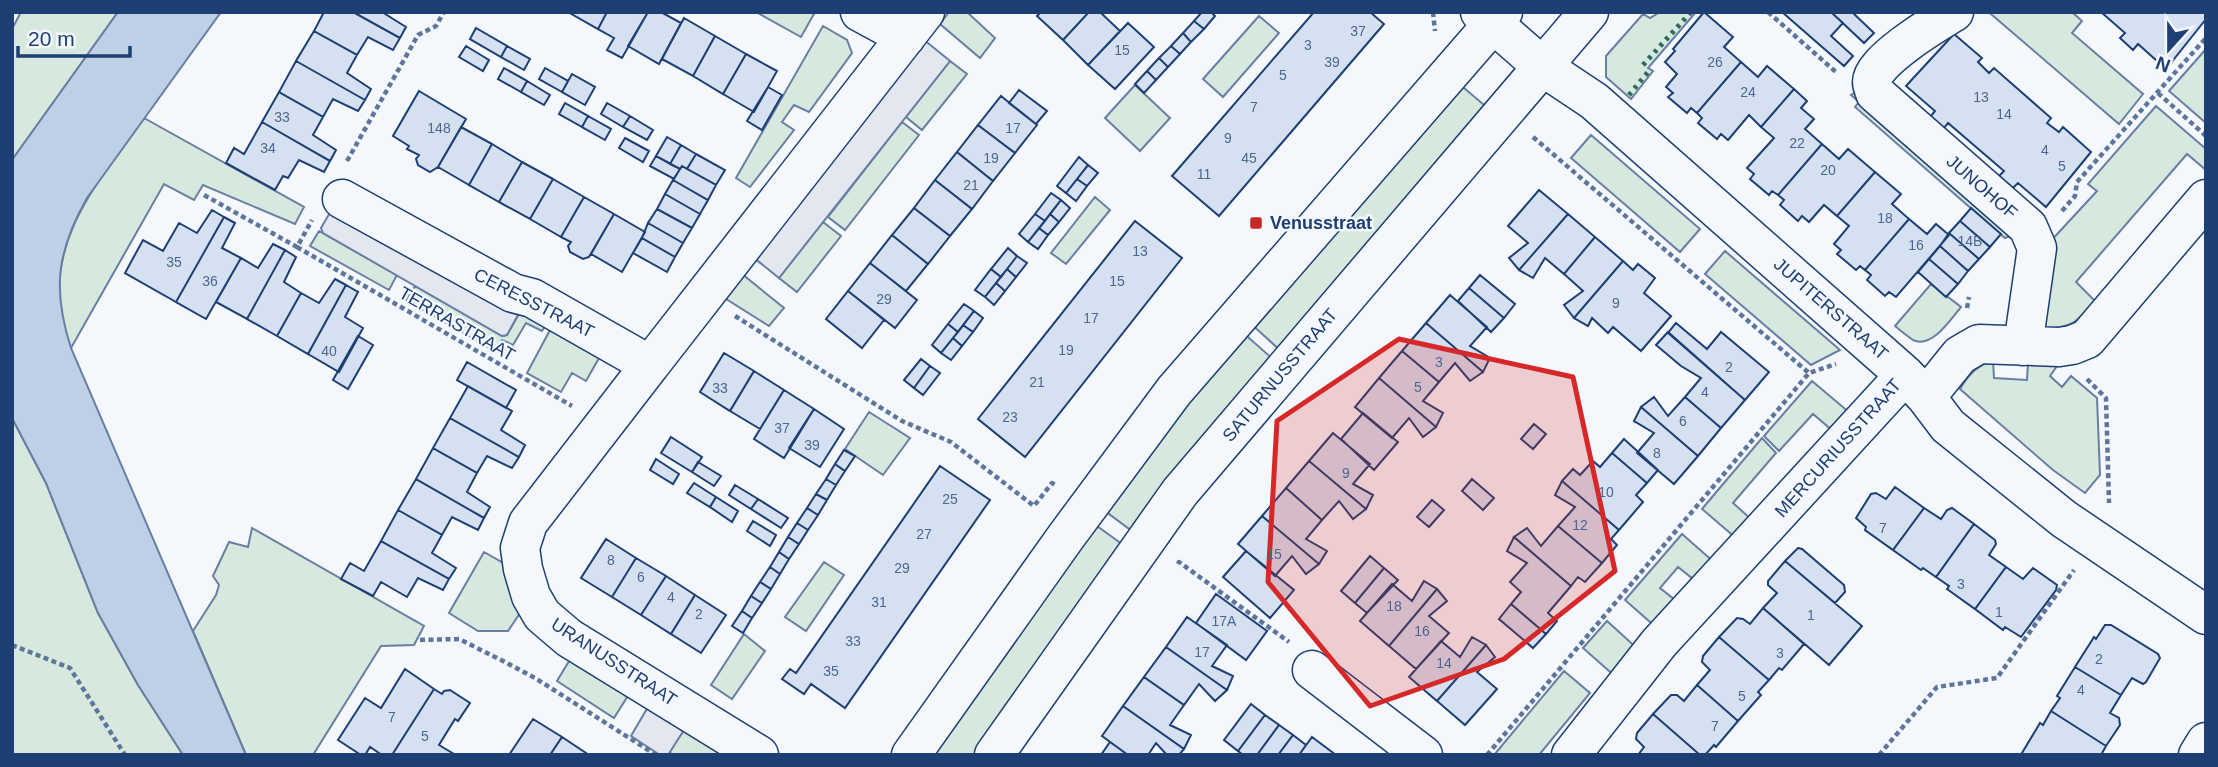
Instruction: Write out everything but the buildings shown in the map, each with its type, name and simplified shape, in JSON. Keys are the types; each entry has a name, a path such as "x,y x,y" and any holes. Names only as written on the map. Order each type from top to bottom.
{"street":[{"path":"650,365 916,25 860,12"},
{"name":"SATURNUSSTRAAT","path":"994,755 1180,492 1589,12"},
{"path":"1872,81 1875,73 1902,46 1954,12"},
{"path":"911,755 1065,538 1174,391 1491,16"},
{"name":"JUPITERSTRAAT","path":"1491,16 1543,67 1594,100 1916,386 1948,426 2064,519 2206,615"},
{"name":"JUNOHOF","path":"1872,81 1875,93 2028,227 2032,237"},
{"name":"CERESSTRAAT","path":"335,196 513,293 532,298 650,365"},
{"path":"2032,237 2037,248 2023,346 2072,345 2087,339 2206,200"},
{"name":"MERCURIUSSTRAAT","path":"1571,755 1659,643 1916,386 1979,344 2023,346"},
{"name":"URANUSSTRAAT","path":"650,365 528,523 520,548 523,569 531,596 542,615 569,638 759,755"},
{"path":"1311,670 1423,755"},
{"path":"2198,755 2206,742"}],"path":[{"path":"297,247 335,196 418,35 436,26 444,12"},
{"path":"1768,12 1836,72 1872,81"},
{"path":"2032,237 2075,196 2077,182 2206,38"},
{"path":"2158,93 2206,136"},
{"path":"1504,112 1809,373"},
{"name":"TERRASTRAAT","path":"204,195 604,424"},
{"path":"704,296 902,421 951,442 1034,506"},
{"path":"1879,755 1937,687 1997,678 2103,544 2106,398 2070,363 2072,345"},
{"path":"1487,755 1809,373 1848,360"},
{"path":"1179,562 1290,643 1311,670"},
{"path":"420,640 459,639 492,655 536,678 656,755"},
{"path":"12,645 70,667 125,755"}],"highlighted area":[{"path":"1399,339 1573,377 1615,571 1504,659 1370,706 1268,582 1277,421"}],"shaded area":[{"path":"21,12 118,12 12,160 12,29"},
{"path":"756,12 815,12 801,37"},
{"path":"949,12 967,12 995,38 980,58 940,24"},
{"path":"1660,12 1696,12 1648,68 1653,71 1631,99 1606,77 1606,56 1643,14 1650,18"},
{"path":"2072,12 2082,21 2072,33 2143,94 2119,124 1991,14"},
{"path":"1259,16 1279,33 1223,97 1203,79"},
{"path":"823,26 847,40 852,53 809,112 794,105 782,122 794,130 750,187 736,178"},
{"path":"923,39 950,61 779,278 753,257"},
{"path":"2206,49 2206,123 2169,91"},
{"path":"950,61 967,74 922,130 906,117"},
{"path":"1457,82 1490,110 1281,351 1249,322"},
{"path":"1135,85 1170,118 1140,151 1105,118"},
{"path":"1860,90 2013,235 2005,238 1855,107 1859,102 1851,95"},
{"path":"2156,106 2206,149 2206,170 2187,154 2076,282 2095,301 2068,325 2044,329 2048,244 2097,191 2088,184"},
{"path":"144,118 304,207 295,224 203,185 194,200 164,184 71,348 61,317 59,287 62,260 70,234 95,187"},
{"path":"902,122 919,135 845,230 828,217"},
{"path":"1591,135 1700,229 1680,252 1571,158"},
{"path":"1095,197 1110,210 1066,264 1051,253"},
{"path":"332,209 518,315 507,335 502,336 323,233 321,228"},
{"path":"823,222 841,236 797,292 779,278"},
{"path":"319,231 397,275 389,290 310,246"},
{"path":"1725,251 1840,350 1811,365 1705,274"},
{"path":"742,274 784,308 769,326 723,297"},
{"path":"1931,284 1961,307 1934,337 1920,342 1895,326"},
{"path":"415,286 502,336 507,335 520,312 547,323 542,331 526,323 513,345 502,340 495,351 406,300"},
{"path":"550,330 599,358 586,381 572,373 561,392 527,373"},
{"path":"1241,331 1274,360 1136,534 1101,508"},
{"path":"1993,360 1994,378 2027,380 2028,362 2057,366 2050,376 2062,387 2071,376 2097,398 2100,475 2085,493 2053,470 1960,389 1974,371"},
{"path":"1812,381 1850,413 1833,431 1813,414 1779,451 1764,436"},
{"path":"869,412 910,438 883,475 845,449"},
{"path":"12,418 46,483 98,613 138,685 183,755 12,755"},
{"path":"1762,438 1776,453 1733,503 1752,520 1736,538 1702,509"},
{"path":"1090,521 1126,547 979,755 925,755"},
{"path":"252,528 424,626 414,645 381,646 313,755 246,755 193,631 216,595 219,585 213,576 229,542 248,547"},
{"path":"1682,534 1715,563 1698,583 1678,567 1660,588 1680,604 1658,629 1625,600"},
{"path":"484,552 505,564 520,613 508,631 478,631 449,613"},
{"path":"824,562 844,575 806,631 785,617"},
{"path":"1607,621 1640,651 1617,678 1583,648"},
{"path":"744,634 765,651 732,699 711,685"},
{"path":"571,658 629,694 614,718 557,681"},
{"path":"1564,671 1590,693 1539,755 1494,755"},
{"path":"648,707 684,730 668,755 660,755 631,736"},
{"path":"684,730 723,755 673,755 669,752"}],"water":[{"path":"118,12 221,12 87,198 69,235 64,253 61,307 71,348 246,755 183,755 138,685 98,613 46,483 12,418 12,160"}],"hedge":[{"path":"1643,65 1691,12"},
{"path":"1629,95 1649,71"}],"place":[{"name":"Venusstraat","path":"1256,223"}]}
